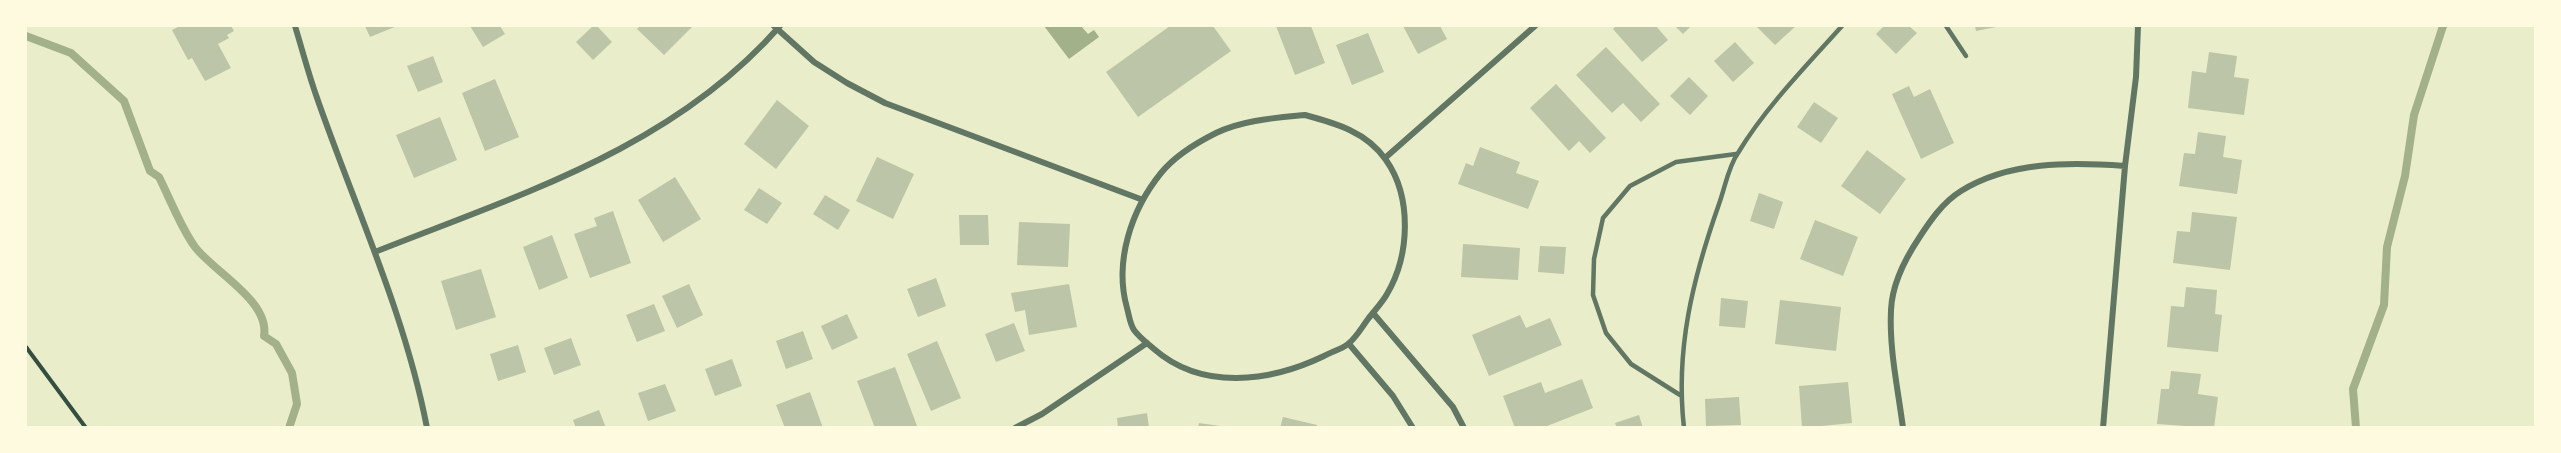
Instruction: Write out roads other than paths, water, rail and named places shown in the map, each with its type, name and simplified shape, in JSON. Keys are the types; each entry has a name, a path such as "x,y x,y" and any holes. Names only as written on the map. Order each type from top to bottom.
{"street":[{"path":"295,26 315,94 375,252 412,365 427,428"},
{"path":"1385,158 1535,26"},
{"path":"2103,428 2125,166 2136,77 2138,26"},
{"path":"375,252 559,180 609,157 679,113 731,74 778,27 814,62 846,83 885,103 1143,200"},
{"path":"1305,115 1335,123 1359,134 1385,158 1397,181 1404,208 1404,240 1388,293 1349,344 1310,362 1270,375 1238,379 1197,374 1163,357 1132,328 1124,296 1122,261 1129,232 1143,200 1162,172 1190,149 1217,133 1245,123 1305,115"},
{"path":"1903,428 1891,337 1891,307 1899,273 1933,217 1960,191 2004,172 2040,165 2078,162 2125,166"},
{"path":"1373,313 1447,399 1464,428"},
{"path":"1015,428 1042,414 1147,343"},
{"path":"1349,344 1392,396 1413,428"}],"lane":[{"path":"1684,428 1680,395 1683,333 1703,249 1736,154 1792,81 1842,26"},
{"path":"1946,26 1966,56"},
{"path":"1680,395 1631,364 1606,333 1593,295 1594,259 1603,218 1630,186 1676,162 1736,154"}],"waterway":[{"path":"2356,428 2353,389 2384,305 2387,247 2405,176 2414,115 2443,26"},
{"path":"26,36 71,53 124,101 150,171 159,177 190,239 204,257 250,299 264,323 264,336 276,344 292,373 297,404 289,428"}]}
